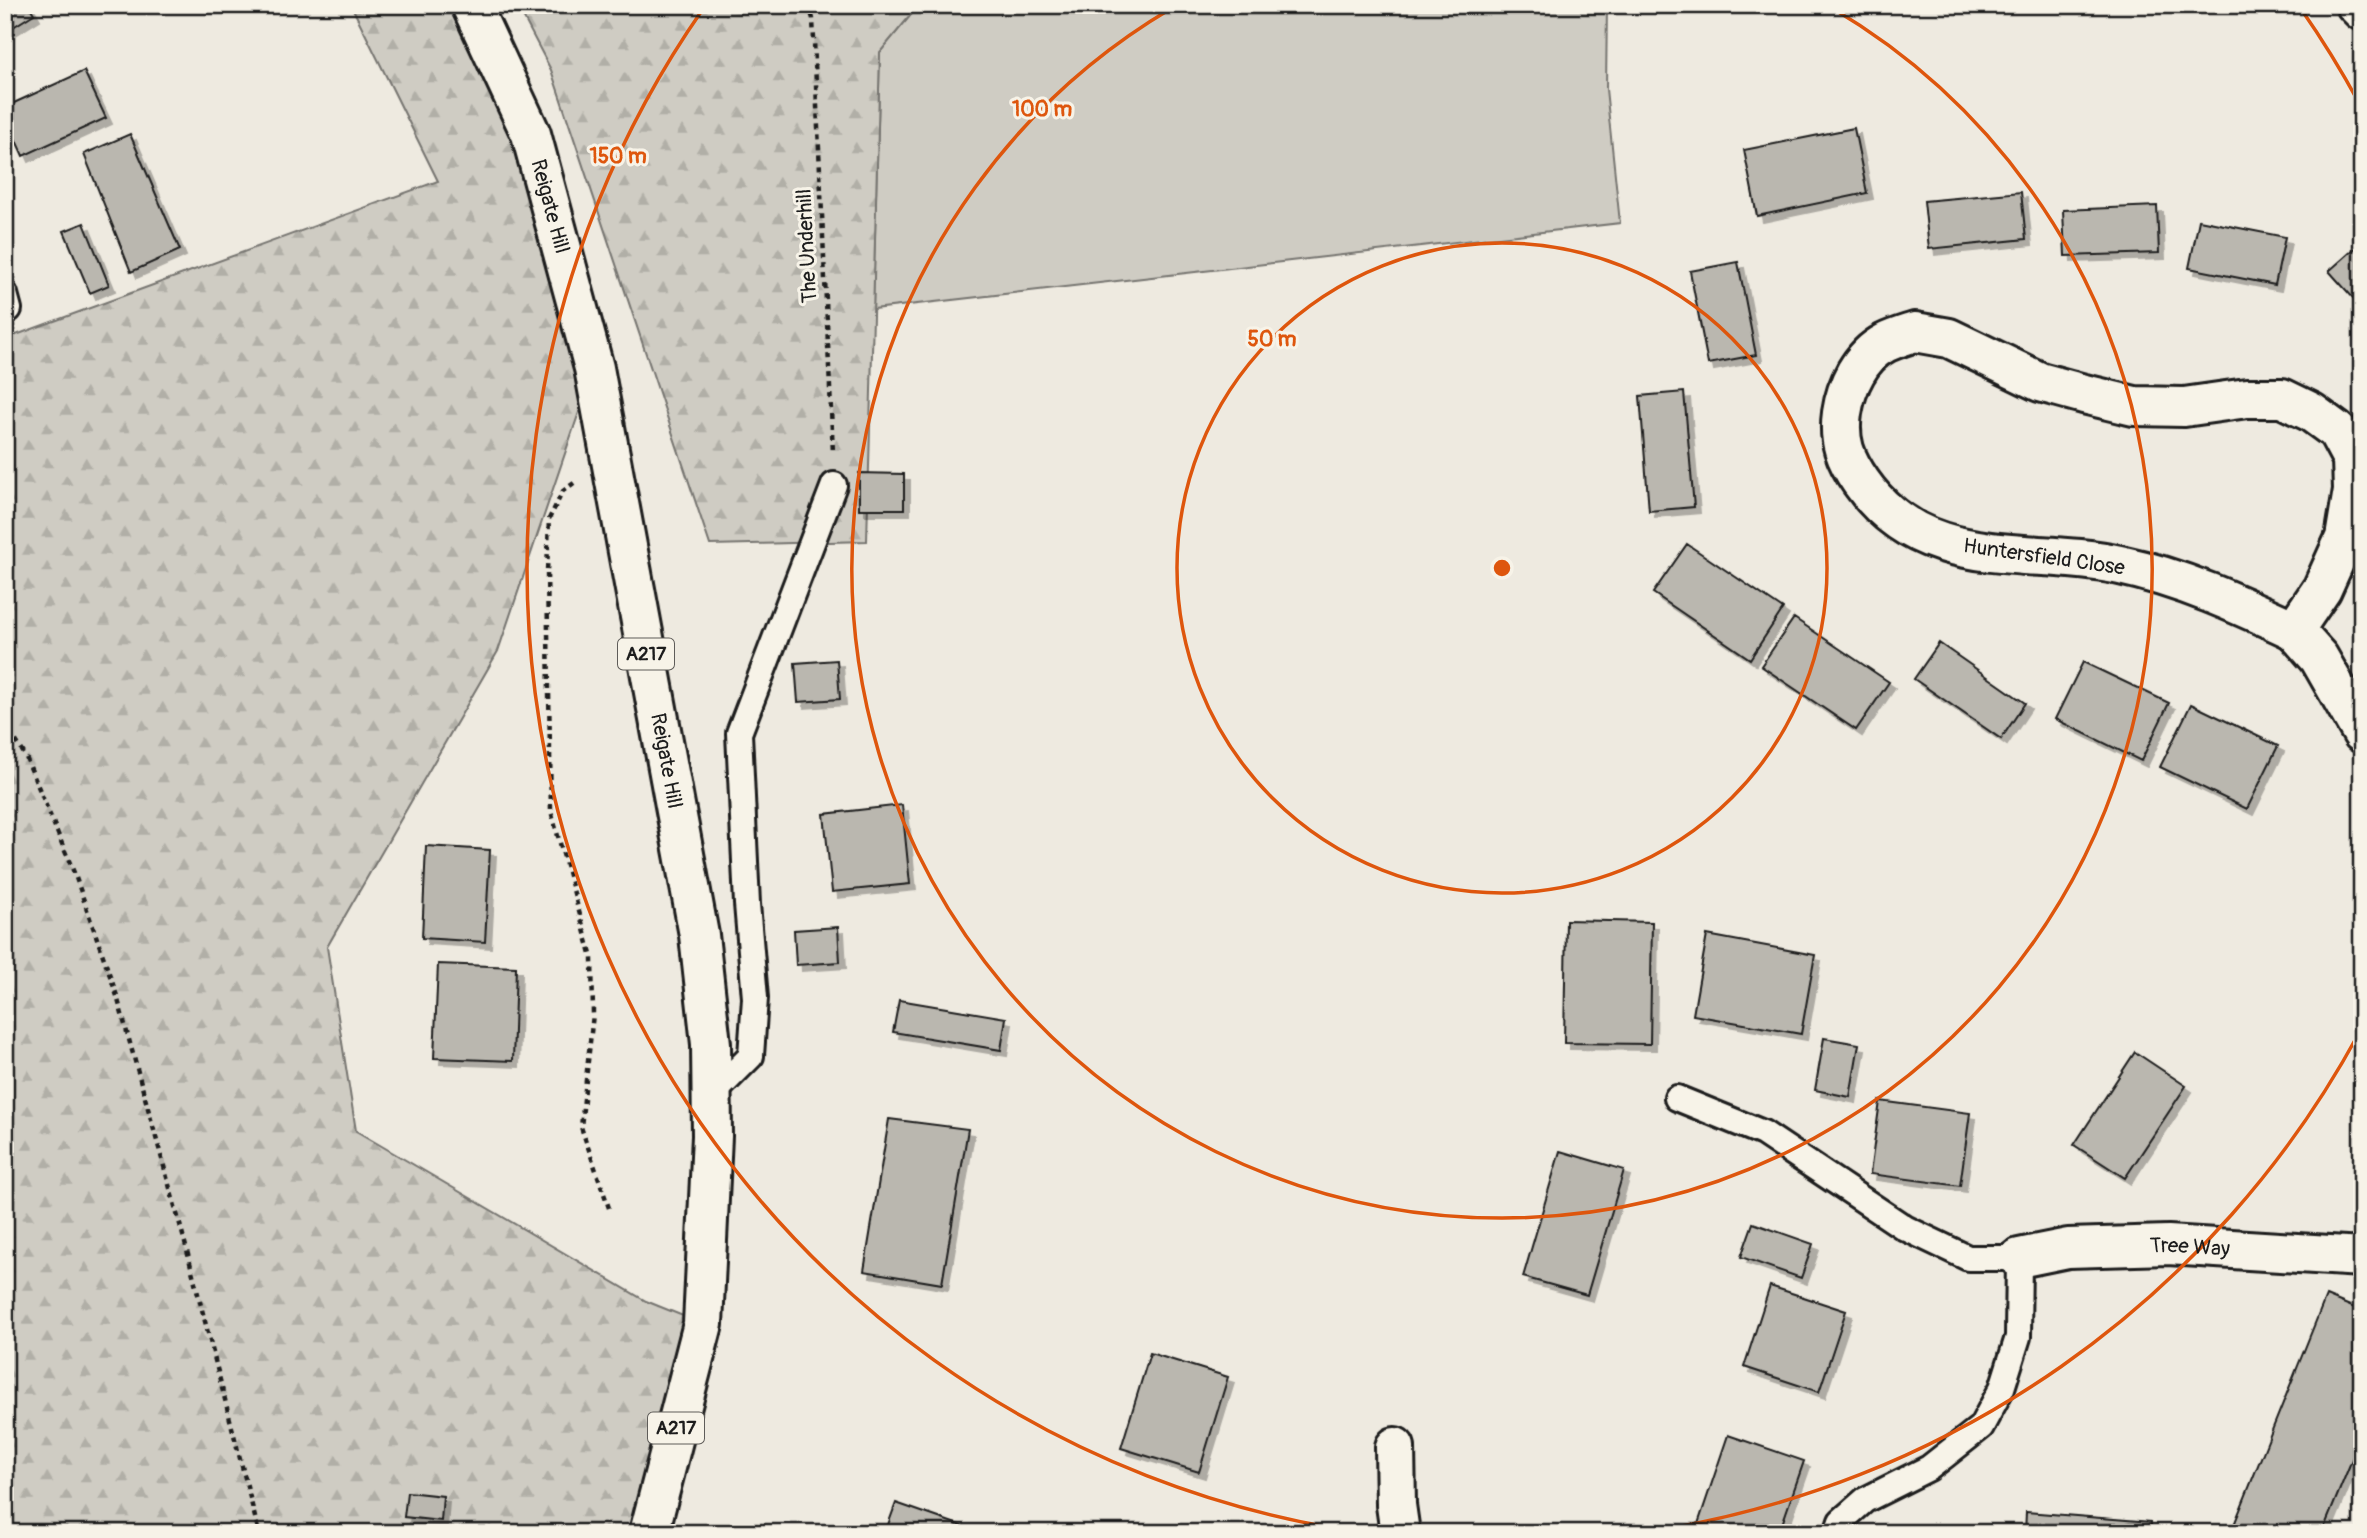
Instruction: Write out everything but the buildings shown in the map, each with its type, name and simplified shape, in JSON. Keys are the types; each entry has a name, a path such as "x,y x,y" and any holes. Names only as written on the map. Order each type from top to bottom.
{"street":[{"name":"Reigate Hill","path":"471,5 531,134 594,368 699,935 710,1044 712,1095 703,1324 649,1533"},
{"path":"2356,5 2362,11"},
{"name":"Huntersfield Close","path":"2294,630 2322,589 2345,538 2353,490 2352,459 2337,431 2311,412 2282,398 2247,398 2184,407 2134,406 2040,382 1949,338 1916,332 1884,343 1862,362 1845,394 1840,433 1849,464 1870,495 1905,525 1946,544 1980,552 2119,565 2226,599 2294,630 2319,658 2362,733"},
{"name":"Tree Way","path":"2020,1258 2068,1248 2168,1245 2362,1256"},
{"path":"1395,1447 1396,1505 1400,1533"}],"lane":[{"path":"712,1095 751,1056 752,1044 755,998 747,904 739,733 834,485"},
{"path":"1677,1098 1763,1133 1905,1228 1968,1258 2020,1258 2018,1337 2002,1388 1981,1427 1929,1468 1865,1500 1842,1521 1837,1533"}],"path":[{"name":"The Underhill","path":"808,5 813,19 834,485"},
{"path":"610,1211 581,1126 593,1014 592,958 551,811 547,572 549,519 563,491 611,458"},
{"path":"5,724 25,755 70,863 117,996 184,1239 259,1533"}],"green space":[{"path":"351,5 471,5 594,368 498,651 327,947 356,1131 646,1301 703,1324 636,1533 5,1533 5,339 438,181"},
{"path":"517,5 919,5 880,52 867,541 710,545 551,70"},
{"path":"919,5 1607,5 1606,89 1620,223 873,309 880,52"}]}
